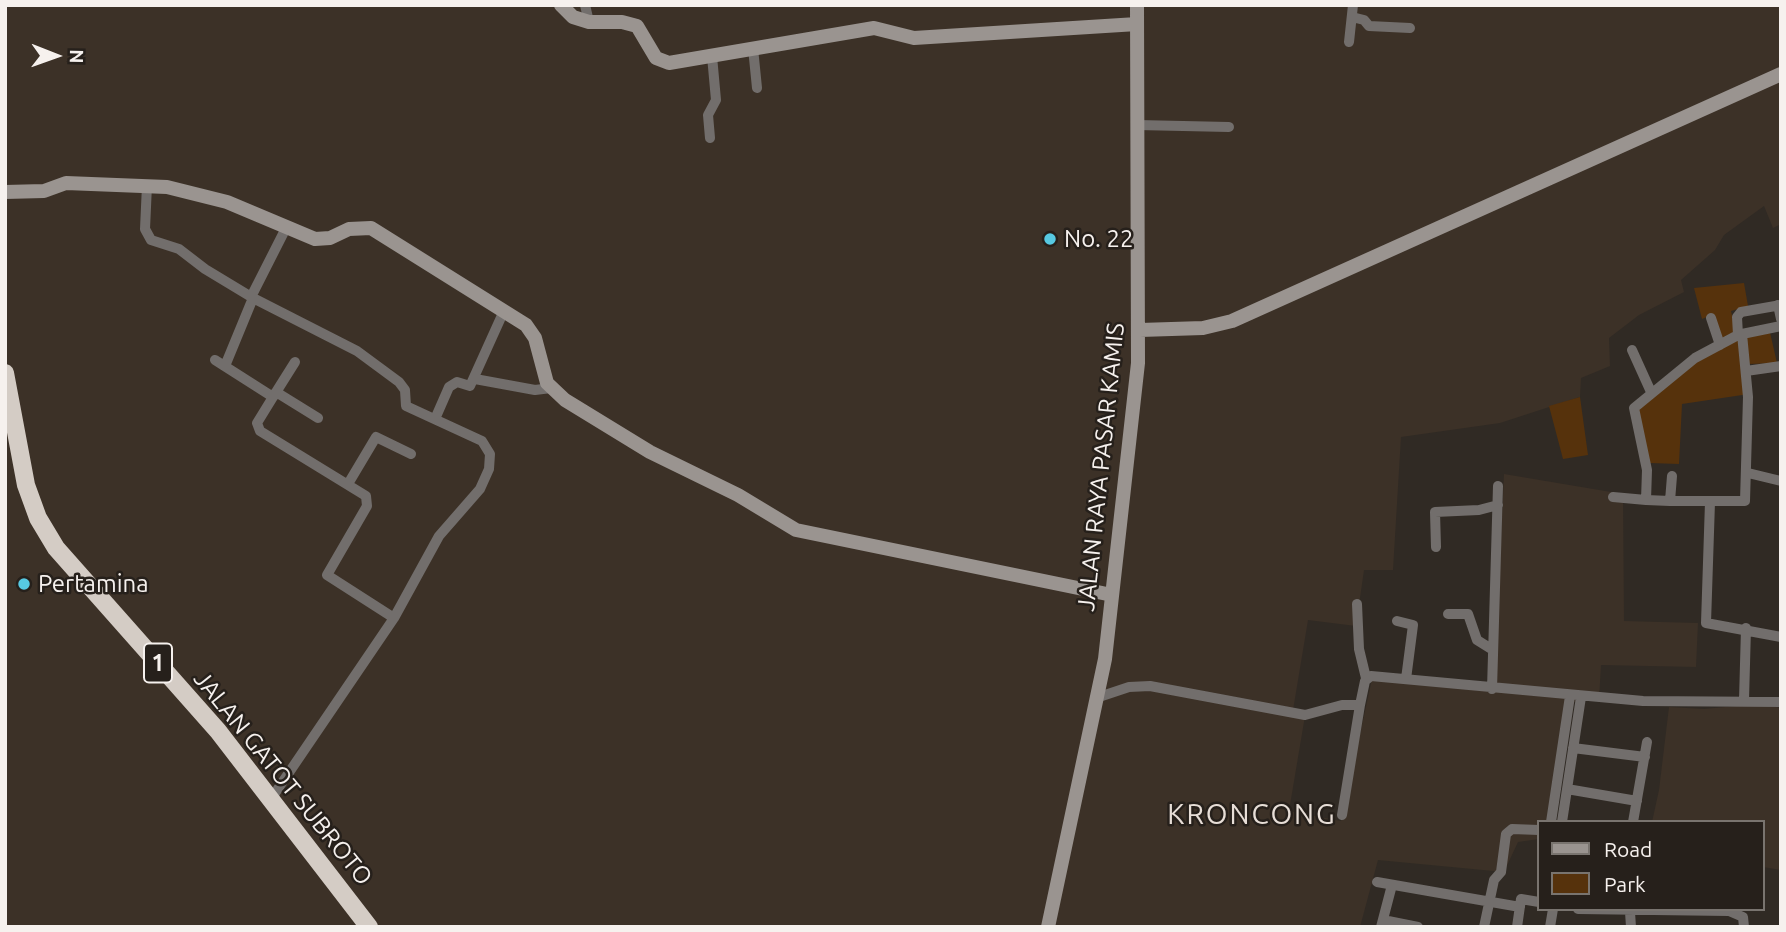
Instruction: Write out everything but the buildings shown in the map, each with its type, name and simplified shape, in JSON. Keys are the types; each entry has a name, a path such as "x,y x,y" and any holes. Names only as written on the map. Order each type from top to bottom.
{"highway":[{"name":"JALAN GATOT SUBROTO","path":"5,373 26,485 38,518 91,597"},
{"name":"JALAN GATOT SUBROTO","path":"5,429 17,486 29,520 91,597 189,707 369,927"},
{"name":"JALAN GATOT SUBROTO","path":"267,803 356,927"}],"street":[{"path":"561,5 573,17 589,22 622,22 637,26 656,58 662,63 874,28 914,38 1137,24"},
{"path":"585,5 589,22"},
{"name":"JALAN RAYA PASAR KAMIS","path":"1048,927 1099,697 1137,381 1140,330 1137,5"},
{"path":"1349,42 1353,5"},
{"path":"1352,17 1365,20 1369,26 1410,28"},
{"path":"753,48 757,88"},
{"path":"710,138 708,115 716,100 712,56"},
{"path":"1140,330 1203,328 1232,320 1781,74"},
{"path":"1137,125 1229,127"},
{"path":"5,192 44,191 66,183 147,185 205,194 320,240 349,229 371,228 531,331 551,388 627,439 738,495 796,530 1112,595"},
{"path":"147,185 145,229 148,237 179,249 193,261 252,297 357,351 403,386 406,406 482,441 489,450 489,469 480,489 439,536 394,618 267,803"},
{"path":"225,366 252,297 286,228"},
{"path":"1613,497 1670,501 1745,501 1748,473 1746,371 1739,313 1779,305 1781,319"},
{"path":"435,419 449,387 457,382 470,386 475,379 503,313"},
{"path":"1711,317 1720,345"},
{"path":"1646,500 1647,470 1634,413 1636,405 1695,358 1740,334 1781,326"},
{"path":"1632,350 1651,392"},
{"path":"215,360 318,418"},
{"path":"295,362 257,423 258,430 364,494 368,505 328,569 327,577 394,618"},
{"path":"1746,371 1781,366"},
{"path":"475,379 536,390 551,388"},
{"path":"348,484 376,437 411,454"},
{"path":"1748,473 1781,481"},
{"path":"1670,501 1672,476"},
{"path":"1492,689 1498,486"},
{"path":"1710,502 1705,620 1709,625 1746,628 1781,637"},
{"path":"1436,547 1435,512 1479,510 1498,505"},
{"path":"1342,815 1366,678 1359,649 1357,604"},
{"path":"1448,614 1468,614 1477,640 1493,650"},
{"path":"1397,621 1413,625 1406,679"},
{"path":"1744,700 1746,628"},
{"path":"1366,678 1406,679 1575,697 1683,704 1744,700 1781,702"},
{"path":"1099,697 1129,687 1150,685 1300,715 1342,705 1360,705"},
{"path":"1562,820 1573,748 1575,697"},
{"path":"1551,820 1575,697"},
{"path":"1633,820 1647,742"},
{"path":"1573,748 1645,757"},
{"path":"1567,789 1637,801"},
{"path":"1484,927 1494,880 1501,872 1508,832 1512,829 1538,830"},
{"path":"1377,882 1520,907"},
{"path":"1392,885 1382,924 1418,927"},
{"path":"1517,927 1521,899 1538,902"},
{"path":"1613,911 1729,911 1743,917 1744,927"},
{"path":"1630,912 1631,927"}],"shaded area":[{"path":"5,5 1781,5 1781,224 1773,228 1764,206 1724,235 1715,250 1681,280 1684,292 1639,315 1609,338 1610,366 1581,378 1580,397 1500,423 1401,437 1393,570 1364,570 1356,626 1308,620 1293,710 1306,710 1289,811 1341,821 1372,679 1494,692 1504,474 1623,494 1624,621 1698,623 1696,667 1601,665 1599,700 1574,702 1555,820 1538,820 1538,839 1518,842 1504,872 1378,860 1360,927 5,927"},
{"path":"1757,704 1781,708 1781,870 1765,867 1765,820 1652,820 1659,790 1669,707 1704,709"}],"green space":[{"path":"1744,283 1748,306 1731,311 1736,334 1769,328 1777,363 1748,364 1749,394 1682,404 1679,464 1650,463 1632,408 1719,339 1712,315 1702,319 1694,288"},
{"path":"1580,397 1588,455 1563,459 1549,406"}],"place":[{"name":"No. 22","path":"1050,239"},
{"name":"Pertamina","path":"24,584"}],"district":[{"name":"KRONCONG","path":"1252,815"}]}
